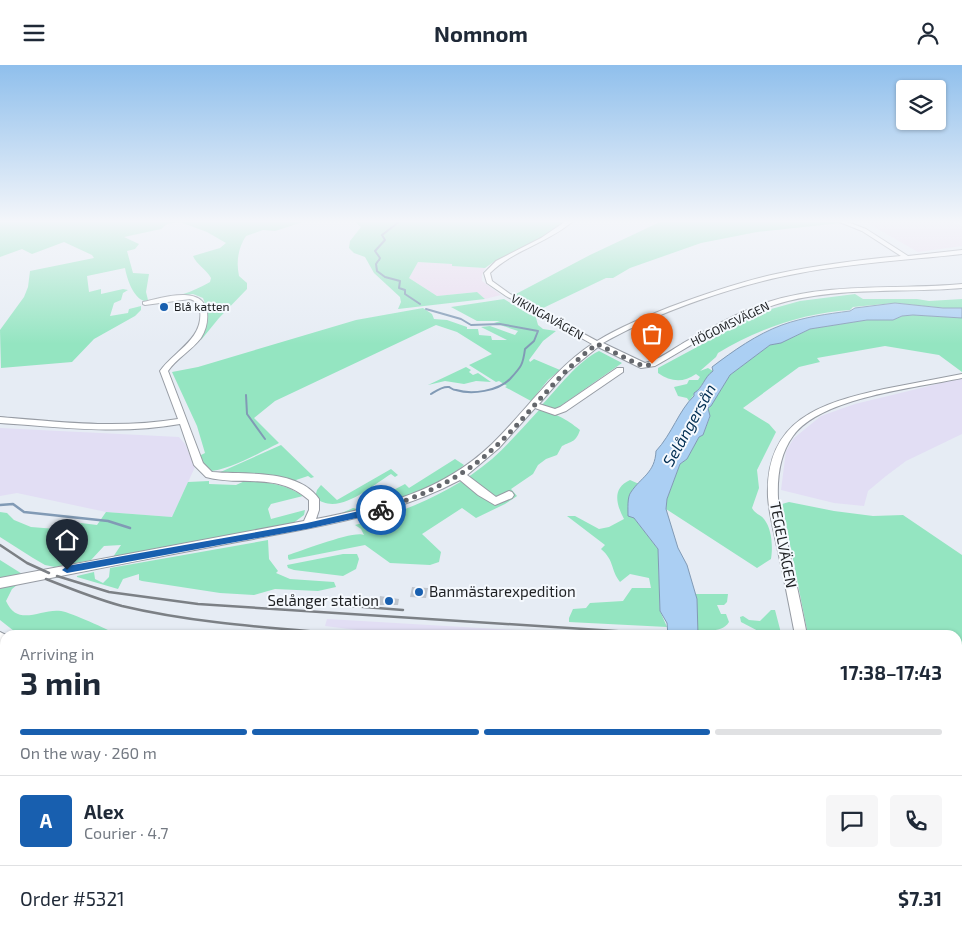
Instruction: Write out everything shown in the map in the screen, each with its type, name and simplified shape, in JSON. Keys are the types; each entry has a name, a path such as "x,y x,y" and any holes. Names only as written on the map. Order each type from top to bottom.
{"street":[{"name":"VIKINGAVÄGEN","path":"499,262 493,265 486,277 494,287 597,344"},
{"path":"0,583 378,511 438,488 460,475 492,449 580,356 597,344 642,321 727,289 759,280 810,269 873,262"},
{"name":"HÖGOMSVÄGEN","path":"597,344 631,361 648,366 753,310 787,299 836,292 962,286"},
{"path":"145,303 186,297 196,298 202,304 204,317 200,334 164,371 199,465 203,471 209,475 217,476 256,477 302,488 314,499 314,510 307,526"},
{"path":"534,405 555,412 563,409 620,370"},
{"name":"TEGELVÄGEN","path":"800,630 773,494 776,467 783,443 789,434 809,417 830,405 870,394 962,376"},
{"path":"0,420 128,428 166,425 183,421"},
{"path":"460,475 496,501 509,495"}],"shaded area":[{"path":"418,262 485,268 482,281 501,295 485,299 476,292 437,296 409,278"},
{"path":"962,378 962,434 906,461 868,491 864,506 834,503 781,490 786,451 794,438 821,416 855,404"},
{"path":"0,428 179,437 185,444 195,467 172,517 106,512 17,493 0,496"},
{"path":"327,619 516,630 357,630 325,626"}],"green space":[{"path":"75,262 130,262 133,273 149,274 146,292 148,300 151,300 144,301 137,296 129,282 125,268 87,276 89,292 101,289 101,294 123,289 128,290 123,293 121,300 114,303 110,316 128,313 129,309 141,306 141,310 135,316 94,339 72,362 1,368 0,330 24,297 28,287 30,271"},
{"path":"197,262 238,262 239,276 247,283 247,289 201,340 207,319 203,298 193,294 175,297 210,282 211,278"},
{"path":"368,262 494,262 485,268 418,262 409,278 437,296 477,292 485,299 398,309 401,302 400,297 374,273"},
{"path":"577,262 647,262 630,268 613,278 606,278 541,309 514,295"},
{"path":"855,294 863,299 917,299 929,301 962,299 962,308 895,303 853,307 850,310 815,315 781,324 733,344 718,353 700,371 708,368 713,371 689,401 687,398 678,396 674,387 687,384 689,380 698,380 700,377 696,374 682,380 672,380 658,373 658,368 764,311 800,301"},
{"path":"504,299 530,315 535,314 538,325 543,329 556,331 543,341 529,360 530,362 534,359 560,370 548,380 531,401 469,365 492,354 457,332 436,325 275,401 254,418 279,443 223,469 206,471 199,456 205,453 197,426 172,372 198,367 356,320 423,308 432,314 434,319 447,320 467,327 467,329 478,329 479,335 491,336 492,340 507,340 481,327 490,326 515,335 518,331 494,323 500,321 477,321 451,307"},
{"path":"902,316 962,318 962,372 939,355 885,346 817,358 820,362 799,367 743,408 769,424 776,432 757,470 759,488 752,508 764,519 769,528 772,544 771,559 757,568 666,509 667,499 680,464 687,459 699,437 703,435 710,417 708,408 730,375 770,345 781,343 810,329 867,320 893,320"},
{"path":"599,351 622,363 556,409 541,406 583,361"},
{"path":"466,367 471,370 469,372 473,375 478,373 491,382 476,381 464,384 445,381 428,385"},
{"path":"540,409 561,417 575,426 580,430 577,437 562,446 557,455 546,459 538,465 533,474 511,489 517,496 505,504 476,518 462,508 422,534 441,552 439,562 430,565 390,563 365,545 289,560 288,555 339,538 358,534 364,535 361,529 355,525 392,514 445,491 492,459"},
{"path":"281,445 314,477 308,476 296,480 297,482 216,474"},
{"path":"455,459 464,465 419,493 387,504 335,516 353,508 360,509 373,505 384,499 386,494 405,484 409,488"},
{"path":"391,469 398,475 395,477 391,474 354,498 333,504 324,503 315,497 321,485 337,500"},
{"path":"247,480 283,486 303,496 271,504 268,509 271,519 305,510 304,515 292,524 113,557 121,545 104,546 91,560 55,567 45,565 0,537 0,512 7,513 14,520 31,527 56,529 81,523 97,525 106,512 172,517 188,482 209,481 209,484 236,485"},
{"path":"630,480 639,484 630,493 634,518 658,549 660,611 667,627 569,622 573,609 586,608 590,603 623,601 632,588 651,588 649,578 630,574 620,582 611,561 601,549 605,545 567,516 575,516 599,529 609,527 624,519 617,497 620,487"},
{"path":"789,502 873,516 903,515 962,555 962,630 807,630 782,504"},
{"path":"268,540 269,559 278,571 276,573 290,579 334,582 336,587 318,591 275,589 254,595 220,593 142,581 139,580 139,574 123,579 118,589 77,577 94,572 95,579 103,583 109,577 110,568"},
{"path":"343,554 357,554 359,559 356,569 343,576 294,570 288,568 287,565"},
{"path":"0,560 27,577 12,589 6,601 17,614 30,615 61,611 108,630 13,630 0,620"},
{"path":"695,594 728,594 727,602 724,605 717,605 721,614 726,614 729,622 726,626 715,630 698,630"},
{"path":"771,610 775,610 780,630 756,630 741,622 740,617 743,616 749,620 760,621"}],"water":[{"name":"Selångersån","path":"895,303 962,308 962,318 913,315 902,316 893,320 867,320 810,329 781,343 770,345 730,375 708,408 710,416 703,435 699,437 687,459 680,464 667,499 666,509 678,548 687,565 697,599 698,630 668,630 667,623 660,611 658,549 634,518 628,516 628,500 631,492 650,470 656,451 694,396 694,393 713,371 712,367 763,333 790,322 850,311 855,308"}],"building":[{"name":"Banmästarexpedition","path":"412,587 428,588 426,598 410,597"},
{"name":"Selånger station","path":"380,596 399,599 398,605 379,605"}],"waterway":[{"path":"377,262 377,271 385,277 400,281 399,288 405,290 405,294 420,304"},
{"path":"426,309 461,319 471,325 500,324 538,331 534,341 525,349 519,368 505,383 492,389 477,392 444,387 431,394"},
{"path":"246,395 247,414 265,439"},
{"path":"0,505 13,504 24,512 108,521 130,528"}],"railway":[{"path":"0,545 27,563 49,573"},
{"path":"57,576 109,592 198,604 599,630"},
{"path":"46,579 122,606 151,612 237,625 296,630"},
{"path":"351,606 403,610"}],"way so far":[{"path":"381,510 438,488 480,460 512,429 580,356 597,344 638,364 648,366 652,364"}],"place":[{"name":"Blå katten","path":"164,307"},
{"name":"Banmästarexpedition","path":"419,592"},
{"name":"Selånger station","path":"389,601"}],"route":[{"path":"67,570 307,526 381,510"}]}
